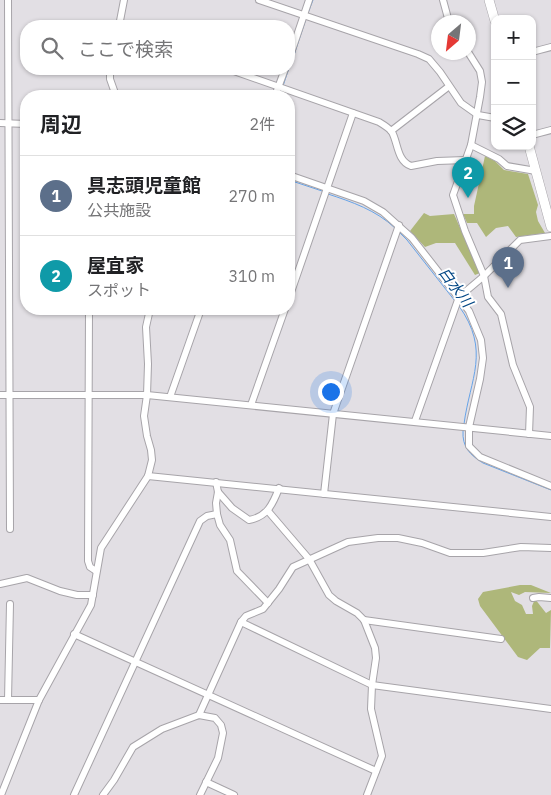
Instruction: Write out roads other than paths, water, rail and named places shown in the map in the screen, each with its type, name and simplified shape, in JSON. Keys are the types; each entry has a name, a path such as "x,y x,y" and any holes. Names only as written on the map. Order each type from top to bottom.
{"highway":[{"path":"489,0 493,15"},
{"path":"530,150 551,227"}],"street":[{"path":"8,0 10,529"},
{"path":"120,20 124,0"},
{"path":"259,0 424,56 440,72 460,103 478,115 491,117"},
{"path":"295,41 310,0"},
{"path":"443,0 447,15"},
{"path":"536,51 551,47"},
{"path":"473,60 480,71 482,82 478,115 471,145 453,194 465,231 484,276 488,296 501,314 513,365 530,407 529,434"},
{"path":"110,75 114,90"},
{"path":"246,75 290,90"},
{"path":"277,90 283,75"},
{"path":"391,131 448,86"},
{"path":"295,92 379,122 391,131 401,157 411,166 437,161 466,160"},
{"path":"295,281 353,113"},
{"path":"0,123 20,124"},
{"path":"536,134 551,130"},
{"path":"471,145 499,159 507,166 536,171"},
{"path":"295,177 364,201 383,212 412,238 459,296 478,328 483,358 469,427 469,446 480,457 551,486"},
{"path":"324,494 333,414 399,225"},
{"path":"415,421 459,296 484,276 520,240 551,236"},
{"path":"89,315 88,561 90,567 96,571"},
{"path":"1,795 39,700 91,605 101,548 148,476 152,460 144,423 147,395 146,327 149,315"},
{"path":"170,397 199,315"},
{"path":"251,405 283,315"},
{"path":"0,395 147,395 551,436"},
{"path":"148,476 551,517"},
{"path":"216,482 218,492 217,514 220,525 230,540 236,571 268,603"},
{"path":"218,492 232,508 246,519 252,520 268,511 279,488"},
{"path":"268,511 309,559 329,595 336,602 357,613 364,620 375,648 376,658 371,709 382,756 367,795"},
{"path":"74,795 200,521 207,516 217,514"},
{"path":"199,715 241,622 246,616 263,609 279,589 290,570 309,559 348,542 378,538 398,538 450,552 483,553 521,547 551,548"},
{"path":"0,584 27,578 60,591 77,595 93,595"},
{"path":"533,598 551,598"},
{"path":"8,700 10,604"},
{"path":"364,620 501,639"},
{"path":"241,622 372,685 551,709"},
{"path":"74,634 376,771"},
{"path":"0,700 39,700"},
{"path":"103,795 114,780 132,747 162,728 199,715 214,718 221,725 223,733 218,758 200,795"},
{"path":"206,782 234,795"}],"waterway":[{"name":"白水川","path":"308,13 313,0"},
{"name":"白水川","path":"295,52 306,19"},
{"name":"白水川","path":"283,86 287,75"},
{"name":"白水川","path":"295,182 322,191"},
{"name":"白水川","path":"328,194 372,211 395,228"},
{"name":"白水川","path":"400,233 455,301"},
{"name":"白水川","path":"459,306 469,322 476,351 476,365 464,424"},
{"name":"白水川","path":"463,431 465,446 478,460 551,490"}],"place":[{"name":"屋宜家","path":"468,198"},
{"name":"具志頭児童館","path":"508,288"}]}
